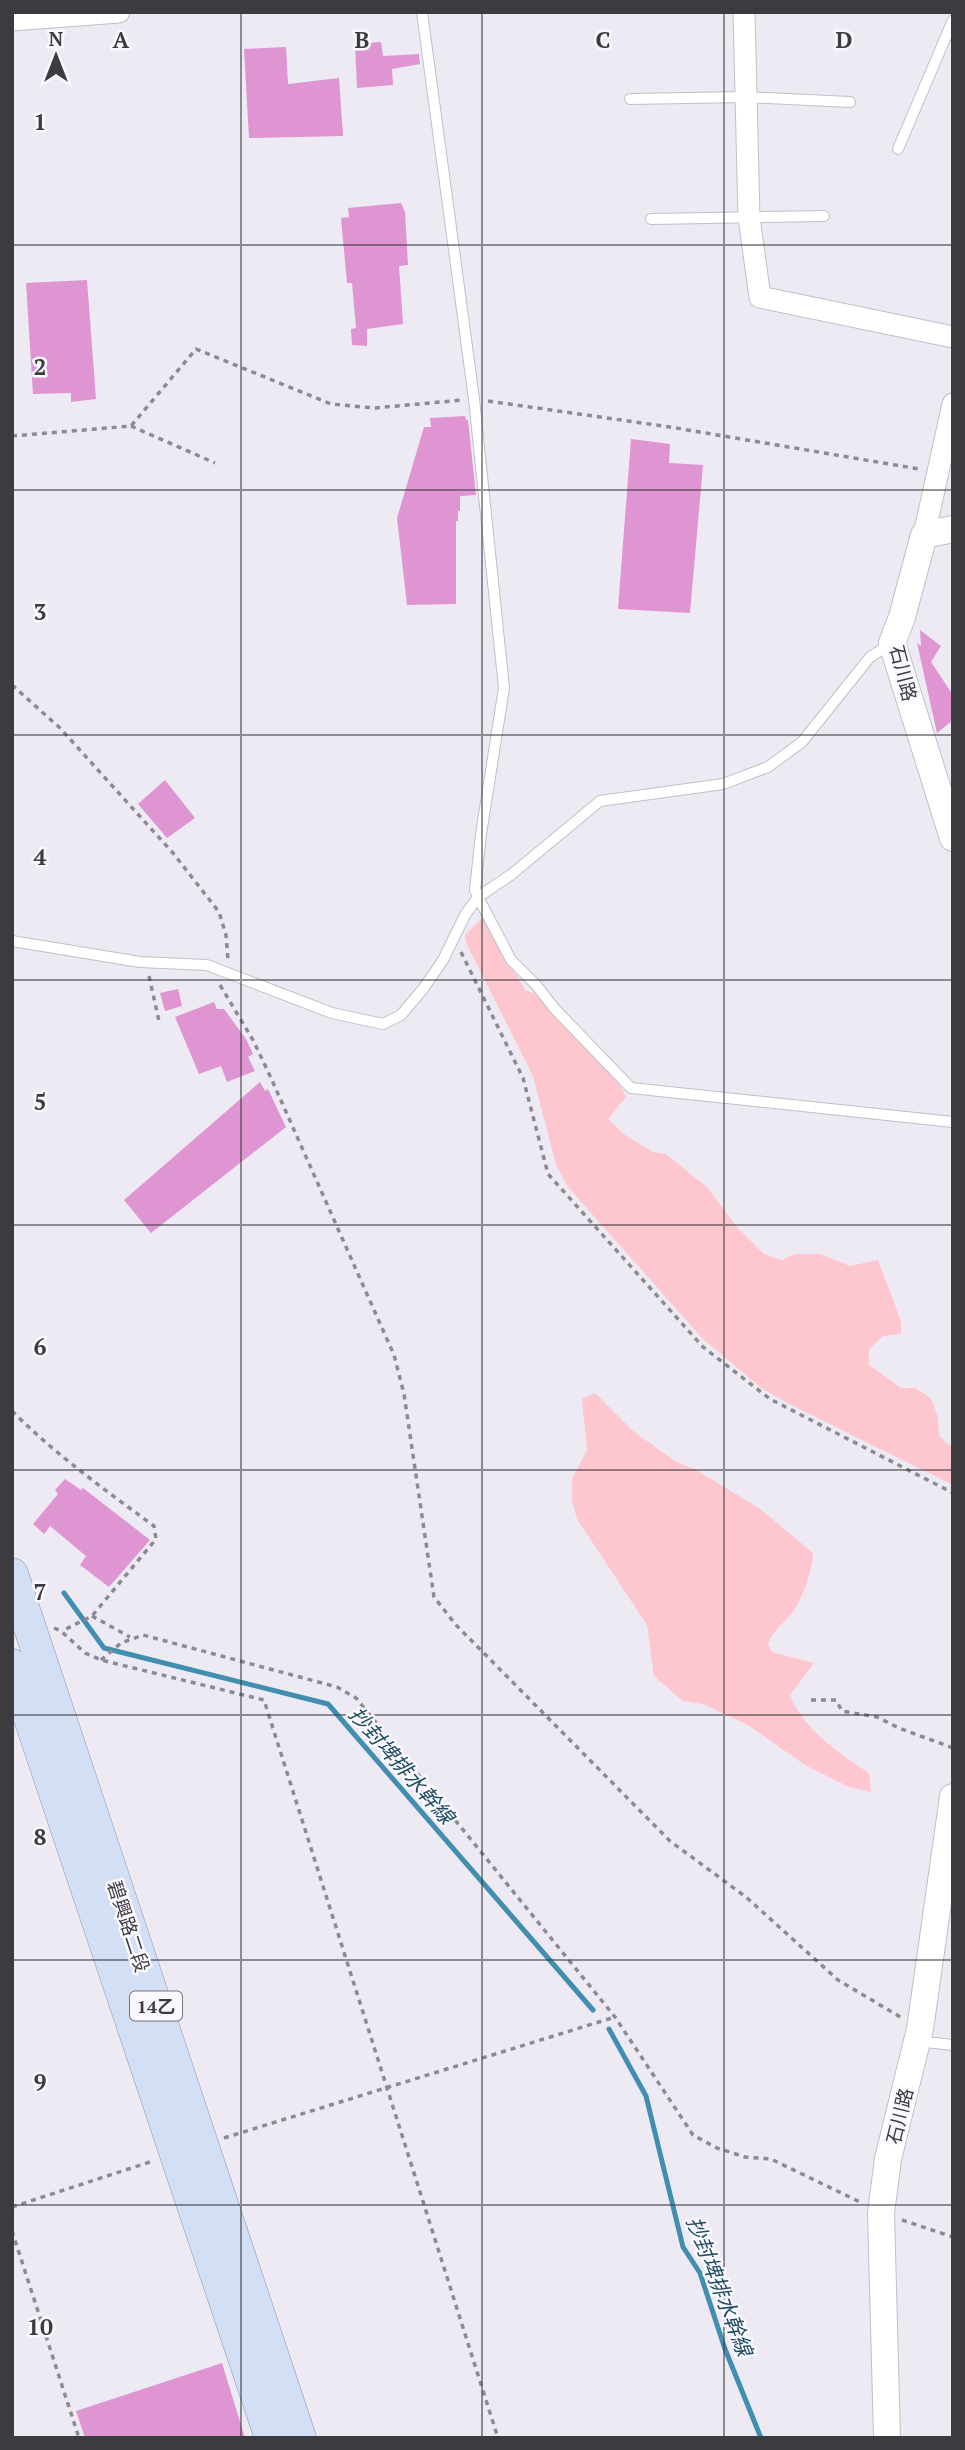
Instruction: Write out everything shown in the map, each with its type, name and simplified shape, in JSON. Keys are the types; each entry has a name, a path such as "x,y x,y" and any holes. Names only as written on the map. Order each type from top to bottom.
{"main road":[{"name":"碧興路二段","path":"12,1574 20,1613 189,2149 271,2438"},
{"name":"碧興路二段","path":"12,1665 189,2149 300,2438"}],"street":[{"path":"12,20 119,12"},
{"path":"744,12 749,218 760,297 953,337"},
{"path":"953,404 924,535 953,529"},
{"name":"石川路","path":"924,535 902,617 892,643 953,838"},
{"name":"石川路","path":"887,2438 881,2213 888,2159 919,2035 953,1797"}],"lane":[{"path":"422,12 474,400 504,688 481,834 475,890 478,897 511,960 631,1088 953,1122"},
{"path":"898,149 953,20"},
{"path":"630,99 744,96 850,102"},
{"path":"651,219 824,216"},
{"path":"12,941 147,962 208,965 332,1013 383,1024 401,1015 424,989 478,897 512,874 600,801 723,784 768,767 802,742 870,657 892,643"},
{"path":"919,2035 953,2045"}],"path":[{"path":"131,426 215,463"},
{"path":"12,685 60,728 173,853 219,912 226,934 229,972"},
{"path":"454,937 523,1078 548,1174 703,1347 770,1399 953,1493"},
{"path":"147,962 159,1021"},
{"path":"208,965 265,1066 394,1355 404,1394 434,1597 456,1625 670,1841 746,1897 838,1980 919,2035"},
{"path":"12,1411 36,1435 80,1471 155,1526 156,1539 92,1616 61,1631"},
{"path":"20,1613 61,1631 85,1653 101,1660 264,1700 498,2438"},
{"path":"92,1616 131,1638"},
{"path":"101,1660 121,1643 143,1635 337,1688 356,1699 615,2017 693,2135 717,2148 745,2157 771,2159 881,2213 953,2237"},
{"path":"811,1700 836,1700 842,1711 877,1717 953,1748"},
{"path":"12,2207 189,2149 615,2017"},
{"path":"12,2231 79,2438"}],"shaded area":[{"path":"482,918 487,919 502,952 526,991 541,995 613,1072 626,1097 608,1119 625,1135 653,1152 666,1154 708,1188 736,1226 764,1254 782,1260 795,1254 820,1254 850,1266 878,1260 901,1321 901,1334 883,1336 869,1349 869,1365 901,1388 915,1388 931,1398 938,1417 939,1436 953,1448 953,1485 761,1388 703,1339 568,1187 556,1165 533,1076 467,945 465,935"},
{"path":"595,1393 633,1431 675,1461 696,1470 759,1508 813,1553 800,1601 768,1645 772,1652 814,1663 790,1695 813,1729 869,1773 871,1792 849,1787 805,1765 748,1725 703,1704 683,1701 654,1676 647,1625 577,1519 572,1501 572,1479 587,1450 582,1399"}],"building":[{"path":"381,42 383,56 419,54 420,64 392,69 393,85 357,88 355,44"},
{"path":"286,47 288,84 339,78 343,136 249,138 244,49"},
{"path":"401,203 405,212 408,265 399,266 403,324 367,329 367,346 352,345 351,329 356,328 352,283 347,283 341,218 349,217 348,208"},
{"path":"87,280 96,399 71,402 71,393 33,394 26,283"},
{"path":"465,416 468,420 476,495 460,496 460,511 456,521 456,604 407,605 397,518 424,427 431,427 430,418"},
{"path":"631,439 670,444 669,463 703,465 690,613 618,609"},
{"path":"920,630 941,646 931,662 953,695 953,720 937,733 917,643 921,646"},
{"path":"165,780 195,818 167,838 138,804"},
{"path":"178,989 182,1006 165,1011 160,993"},
{"path":"214,1002 217,1009 224,1009 246,1039 253,1054 248,1057 255,1071 227,1082 221,1066 199,1074 175,1017"},
{"path":"260,1082 265,1091 268,1089 286,1127 151,1233 124,1200"},
{"path":"65,1479 81,1490 83,1488 150,1540 109,1587 80,1565 86,1556 50,1526 44,1534 33,1524 58,1494 55,1490"},
{"path":"222,2363 245,2438 85,2438 76,2411"}],"waterway":[{"name":"抄封埤排水幹線","path":"64,1593 104,1648 328,1704 593,2010"},
{"name":"抄封埤排水幹線","path":"609,2029 646,2096 683,2247 700,2273 725,2349 761,2438"}]}
